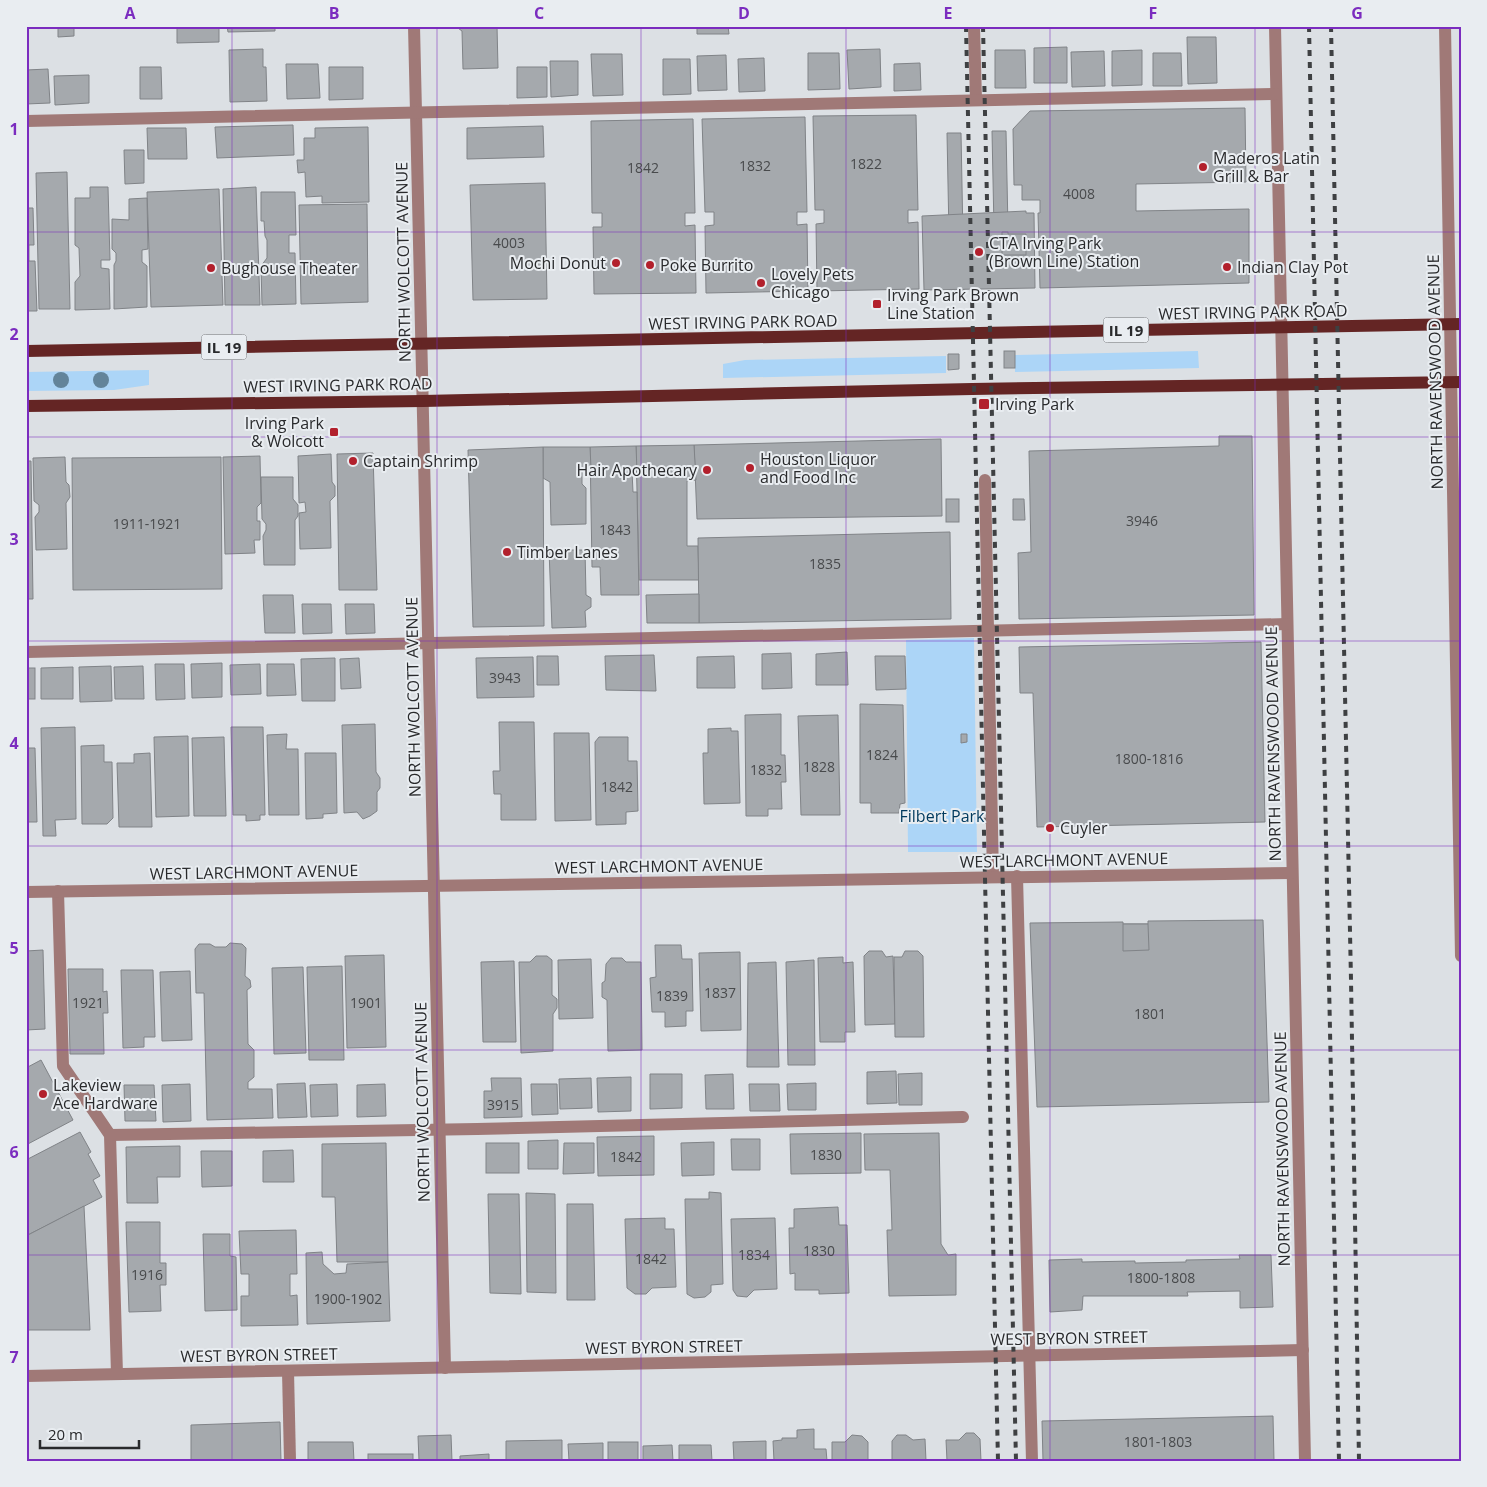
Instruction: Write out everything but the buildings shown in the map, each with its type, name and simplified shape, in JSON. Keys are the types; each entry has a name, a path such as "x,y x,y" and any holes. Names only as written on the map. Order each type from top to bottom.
{"main road":[{"name":"WEST IRVING PARK ROAD","path":"26,351 1456,324"},
{"name":"WEST IRVING PARK ROAD","path":"26,406 422,401 1456,382"}],"street":[{"name":"NORTH WOLCOTT AVENUE","path":"414,26 445,1368"},
{"path":"974,26 976,100"},
{"name":"NORTH RAVENSWOOD AVENUE","path":"1275,26 1305,1461"},
{"name":"NORTH RAVENSWOOD AVENUE","path":"1446,26 1456,324 1461,956"},
{"path":"26,121 1276,94"},
{"path":"985,480 993,877"},
{"path":"26,652 1287,624"},
{"name":"WEST LARCHMONT AVENUE","path":"26,892 1292,873"},
{"path":"1017,876 1032,1461"},
{"path":"58,891 63,1066 110,1135 117,1374"},
{"path":"110,1135 439,1130 963,1118"},
{"name":"WEST BYRON STREET","path":"26,1376 1303,1350"},
{"path":"288,1371 290,1461"}],"green space":[{"path":"1198,351 1199,368 1015,372 1015,355"},
{"path":"946,356 946,373 723,378 723,364 745,360"},
{"path":"149,370 149,385 114,390 26,391 26,372"},
{"name":"Filbert Park","path":"974,638 977,852 908,852 906,640"}],"railway":[{"path":"966,26 998,1461"},
{"path":"983,26 1016,1461"},
{"path":"1309,26 1339,1461"},
{"path":"1331,26 1359,1461"}],"place":[{"name":"Maderos Latin Grill & Bar","path":"1203,167"},
{"name":"CTA Irving Park (Brown Line) Station","path":"979,252"},
{"name":"Mochi Donut","path":"616,263"},
{"name":"Poke Burrito","path":"650,265"},
{"name":"Indian Clay Pot","path":"1227,267"},
{"name":"Bughouse Theater","path":"211,268"},
{"name":"Lovely Pets Chicago","path":"761,283"},
{"name":"Irving Park Brown Line Station","path":"877,304"},
{"name":"Irving Park","path":"984,404"},
{"name":"Irving Park & Wolcott","path":"334,432"},
{"name":"Captain Shrimp","path":"353,461"},
{"name":"Houston Liquor and Food Inc","path":"750,468"},
{"name":"Hair Apothecary","path":"707,470"},
{"name":"Timber Lanes","path":"507,552"},
{"name":"Cuyler","path":"1050,828"},
{"name":"Lakeview Ace Hardware","path":"43,1094"}]}
